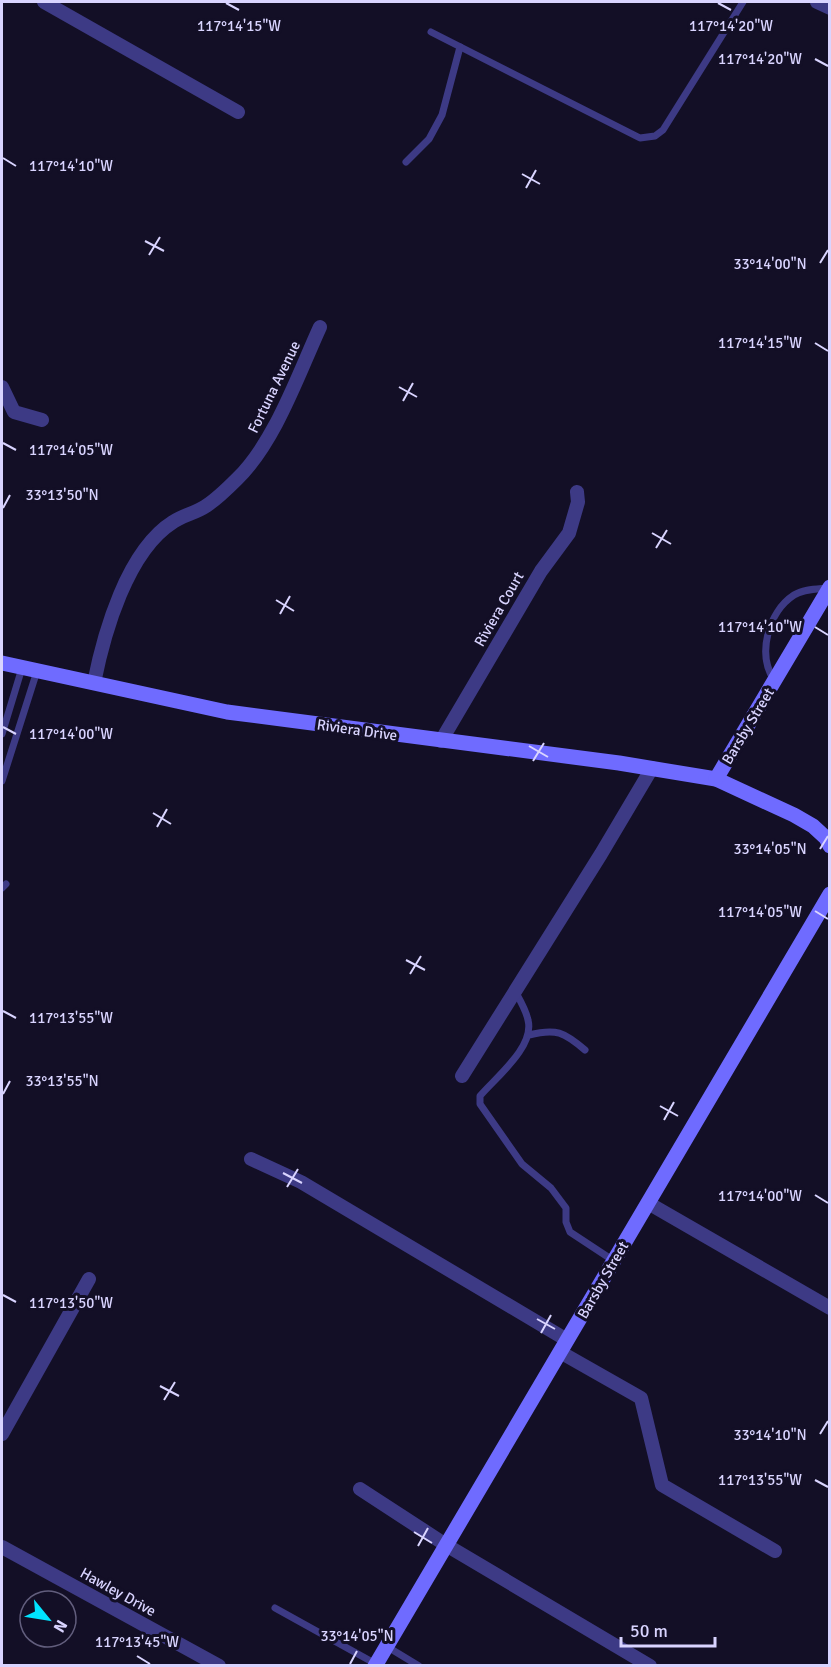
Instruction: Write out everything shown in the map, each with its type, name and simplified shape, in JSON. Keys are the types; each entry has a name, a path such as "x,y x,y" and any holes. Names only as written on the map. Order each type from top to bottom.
{"street":[{"path":"44,2 238,112"},
{"path":"817,2 830,8"},
{"name":"Fortuna Avenue","path":"94,683 102,645 117,603 138,560 155,536 173,522 206,506 238,478 268,440 320,327"},
{"path":"2,387 14,412 42,420"},
{"name":"Riviera Court","path":"441,741 541,571 568,533 578,502 577,492"},
{"name":"Barsby Street","path":"829,588 716,779 813,826 826,838 830,846"},
{"name":"Riviera Drive","path":"2,663 227,712 652,768 716,779"},
{"path":"462,1076 652,768"},
{"name":"Barsby Street","path":"375,1665 830,894"},
{"path":"250,1159 301,1182 564,1346 641,1398 662,1485 775,1551"},
{"path":"648,1203 830,1308"},
{"path":"2,1434 89,1280"},
{"path":"360,1489 446,1545 650,1665"},
{"name":"Hawley Drive","path":"2,1547 219,1665"}],"lane":[{"path":"431,32 640,138 655,136 663,130 743,2"},
{"path":"406,162 429,139 442,115 460,47"},
{"path":"774,681 765,660 771,623 794,595 806,590 829,588"},
{"path":"2,734 30,669"},
{"path":"2,781 30,669"},
{"path":"514,991 529,1022 529,1035 512,1062 480,1096 480,1104 522,1164 550,1188 566,1208 566,1222 570,1232 614,1261"},
{"path":"529,1035 556,1031 569,1037 585,1050"},
{"path":"275,1608 375,1665"},
{"path":"386,1646 419,1665"}]}
